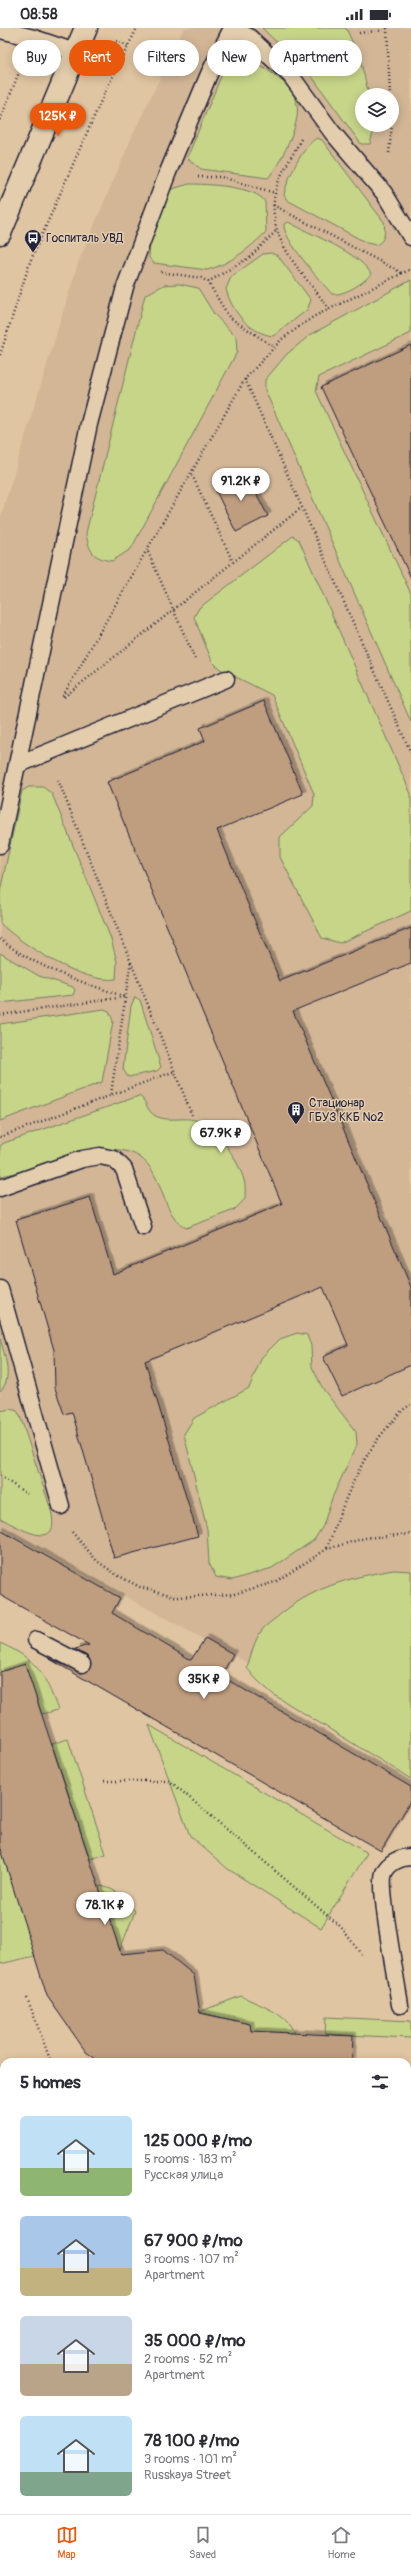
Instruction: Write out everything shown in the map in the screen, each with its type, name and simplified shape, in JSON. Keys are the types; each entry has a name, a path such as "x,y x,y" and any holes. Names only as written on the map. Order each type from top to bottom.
{"street":[{"path":"80,40 86,28"},
{"path":"0,233 69,66"}],"lane":[{"path":"0,844 89,424 125,287 164,183 209,74 232,28 249,37 291,76 314,110 384,194 411,237"},
{"path":"0,30 34,38 69,50"},
{"path":"17,765 226,679"},
{"path":"0,1188 82,1159 100,1156 114,1159 124,1169 143,1227"},
{"path":"0,1289 61,1506"},
{"path":"36,1640 82,1664"},
{"path":"400,2005 386,1914 383,1875 388,1865 397,1860 411,1857"}],"path":[{"path":"0,355 30,262 104,94 137,28"},
{"path":"358,33 387,29 390,88"},
{"path":"0,120 34,38"},
{"path":"314,110 279,181 272,205 276,231 283,248 329,309"},
{"path":"164,183 187,177 221,177 275,194"},
{"path":"272,205 402,273"},
{"path":"208,282 250,257 276,231"},
{"path":"132,268 200,278 208,282 229,318 274,347"},
{"path":"301,508 62,698 148,552 245,379 274,347 313,318 411,269"},
{"path":"245,379 411,753"},
{"path":"191,475 233,562"},
{"path":"148,552 174,609 191,652"},
{"path":"47,753 192,1115"},
{"path":"0,939 19,954 40,966 125,997"},
{"path":"111,1094 131,960"},
{"path":"0,1015 125,997"},
{"path":"0,1137 175,1071"},
{"path":"327,1549 356,1474 382,1432 406,1407 411,1405"},
{"path":"61,1506 70,1530 97,1561 140,1587 178,1597 234,1594 276,1582 327,1549 365,1538 411,1534"},
{"path":"104,1781 170,1781 341,1927 364,1957"},
{"path":"27,1998 49,2058"}],"shaded area":[{"path":"184,28 411,28 411,1595 253,1666 0,1528 0,519 78,263 135,130 161,76 199,76 199,40 178,40"}],"green space":[{"path":"262,28 346,28 351,40 275,40"},
{"path":"261,67 269,71 269,76 276,76 290,89 297,105 296,122 284,154 268,178 201,169 187,158 221,76 261,76"},
{"path":"362,67 367,88 355,88 355,132 373,132 370,144 361,144 311,76 362,76"},
{"path":"317,138 322,140 384,222 385,232 382,241 376,245 367,243 287,200 284,195 288,181 301,155"},
{"path":"189,184 230,187 252,192 265,202 266,232 232,260 207,270 154,263 149,258 150,243 169,190"},
{"path":"288,222 346,251 365,266 371,274 368,278 353,288 342,293 332,294 295,249 285,231 284,224"},
{"path":"271,253 278,256 311,300 307,310 273,336 256,330 242,319 232,305 226,289 231,277 263,254"},
{"path":"411,280 411,333 319,377 316,391 411,594 411,722 265,390 265,380 287,354 310,335"},
{"path":"179,284 198,288 214,314 236,337 237,352 131,549 112,561 106,560 96,556 93,553 86,533 145,295 164,285"},
{"path":"293,536 299,540 411,794 411,911 340,943 322,938 280,857 280,837 313,806 314,794 272,695 220,669 212,661 194,617 199,608"},
{"path":"29,787 43,787 52,794 111,939 117,962 116,979 103,979 87,975 54,961 23,942 0,923 0,892 22,791"},
{"path":"0,953 39,976 73,987 75,990 73,995 0,1003"},
{"path":"135,997 140,1000 161,1067 157,1071 128,1077 123,1069 131,1006"},
{"path":"104,1009 109,1011 113,1021 102,1082 0,1121 0,1024"},
{"path":"139,1096 142,1098 152,1114 156,1116 165,1119 195,1120 203,1123 219,1136 232,1154 245,1182 245,1199 234,1210 186,1228 174,1217 166,1203 153,1172 140,1157 123,1151 103,1150 81,1153 17,1173 0,1176 0,1146 4,1143"},
{"path":"297,1333 307,1335 311,1346 312,1367 323,1389 356,1432 357,1444 332,1498 323,1526 314,1540 272,1568 232,1580 216,1577 209,1563 207,1529 184,1434 194,1418 249,1388 262,1357 280,1339"},
{"path":"0,1338 7,1366 7,1373 4,1386 0,1391"},
{"path":"11,1409 17,1411 20,1416 50,1507 53,1522 51,1531 46,1534 38,1535 29,1532 0,1518 0,1411"},
{"path":"394,1570 411,1571 411,1779 274,1695 257,1680 247,1668 259,1634 266,1626 289,1608 317,1591 331,1585 362,1576"},
{"path":"0,1643 23,1655 38,1669 44,1677 58,1710 42,1714 25,1665 0,1672"},
{"path":"149,1725 367,1853 321,1928 228,1869 190,1836"},
{"path":"68,1739 106,1854 90,1859 52,1744"},
{"path":"0,1846 35,1956 0,1964"},
{"path":"98,1886 110,1888 119,1894 135,1911 120,1950"},
{"path":"241,1996 272,2010 285,2020 294,2033 251,2031 250,2024 199,2012"},
{"path":"326,2017 411,2021 411,2038 325,2034"}],"building":[{"path":"411,345 411,578 321,387"},
{"path":"245,472 268,516 236,532 214,487"},
{"name":"Стационар ГБУЗ ККБ №2","path":"264,701 303,794 217,830 280,981 411,928 411,963 293,1011 411,1287 411,1365 342,1396 323,1357 348,1345 323,1287 145,1361 198,1536 114,1558 72,1412 64,1414 55,1388 54,1350 16,1220 90,1197 113,1274 282,1204 107,782 205,741 200,728"},
{"path":"0,1530 120,1598 112,1613 191,1660 205,1638 233,1654 221,1676 411,1787 411,1800 381,1851 48,1658 82,1673 87,1672 91,1664 87,1656 75,1649 89,1645 0,1595"},
{"path":"25,1664 121,1954 163,1950 194,1975 200,2013 250,2024 251,2031 353,2036 352,2058 94,2058 86,2052 47,1996 0,1846 0,1672"}],"place":[{"name":"Госпиталь УВД","path":"33,253"},
{"name":"Стационар ГБУЗ ККБ №2","path":"296,1125"}]}
